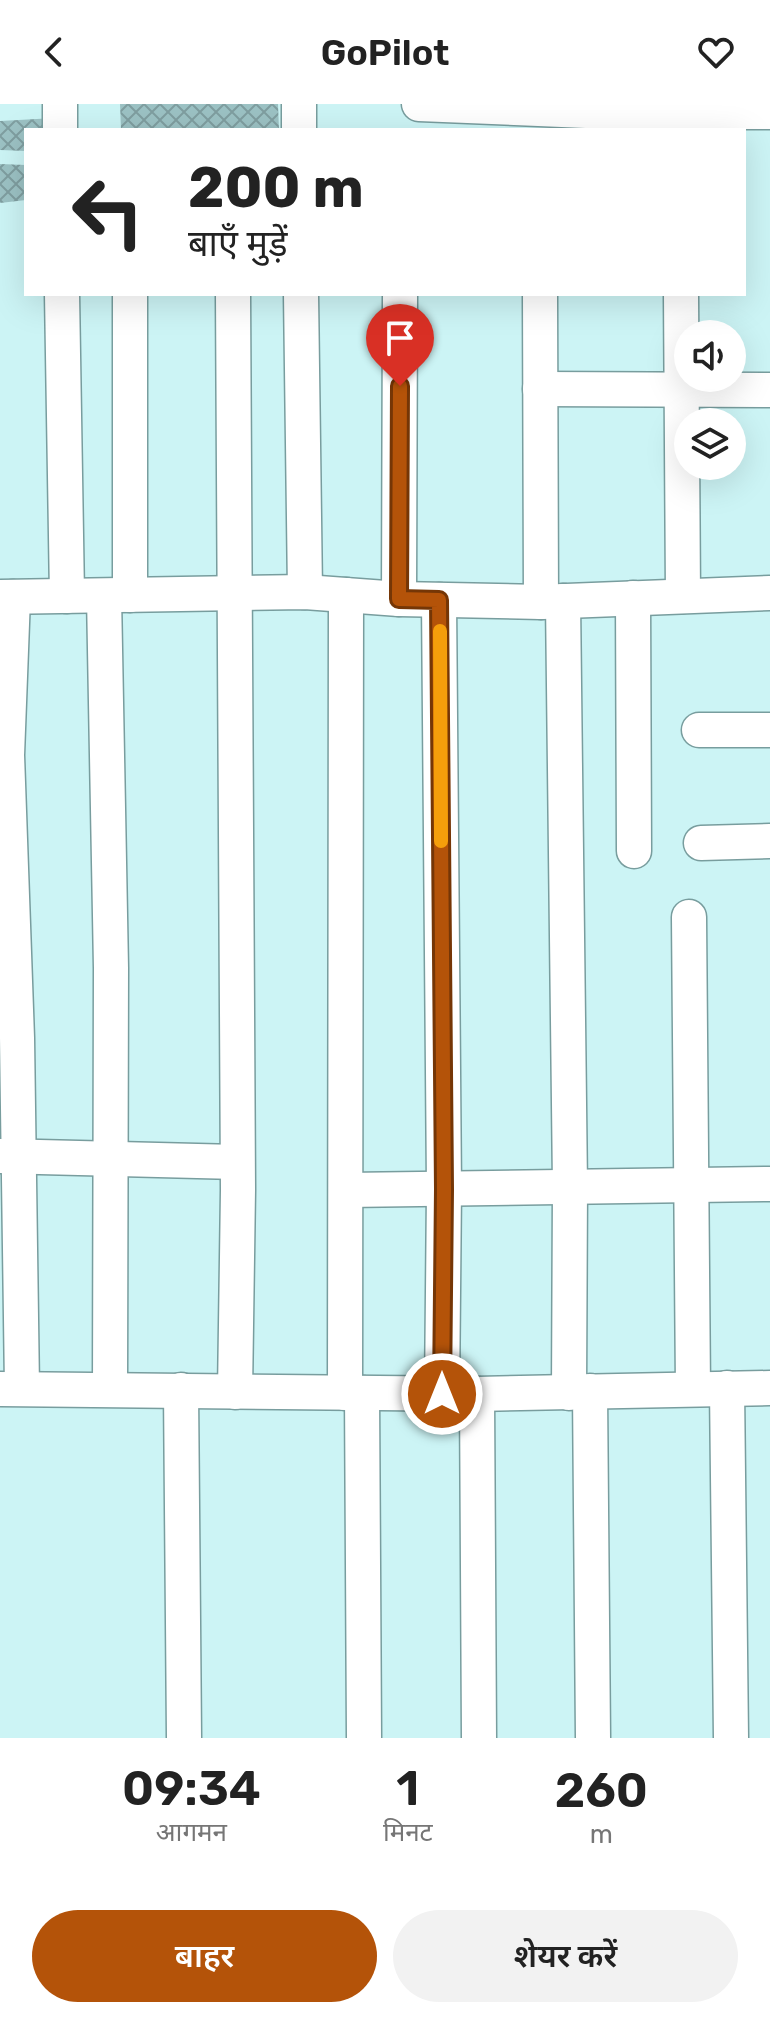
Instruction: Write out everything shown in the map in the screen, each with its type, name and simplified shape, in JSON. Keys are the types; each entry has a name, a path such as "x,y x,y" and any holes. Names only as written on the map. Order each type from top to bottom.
{"street":[{"path":"60,104 60,128"},
{"path":"299,104 299,128"},
{"path":"419,104 770,112"},
{"path":"62,296 67,596"},
{"path":"110,1389 111,968 117,596 130,296"},
{"path":"233,296 237,1162 235,1392"},
{"path":"301,296 305,592"},
{"path":"399,599 400,296"},
{"path":"540,296 540,389 552,602 570,1187 593,1738"},
{"path":"681,296 681,320"},
{"path":"540,389 674,391"},
{"path":"746,390 770,390"},
{"path":"682,392 683,596"},
{"path":"770,593 552,602 399,599 305,592 7,597 11,1388 442,1394 770,1388"},
{"path":"346,595 347,1190 364,1738"},
{"path":"633,598 634,851"},
{"path":"439,600 444,1189 442,1394"},
{"path":"699,730 770,730"},
{"path":"701,843 770,841"},
{"path":"689,917 693,1389"},
{"path":"9,1156 237,1162"},
{"path":"347,1190 770,1184"},
{"path":"727,1388 731,1738"},
{"path":"181,1390 184,1738"},
{"path":"477,1394 479,1738"}],"building":[{"path":"120,104 278,104 279,128 121,128"},
{"path":"55,118 55,128 24,128 24,151 0,150 0,121"},
{"path":"0,164 24,165 24,200 0,203"}],"slow traffic":[{"path":"440,631 441,841"}],"route":[{"path":"400,386 399,599 439,600 444,1189 442,1394"}]}
